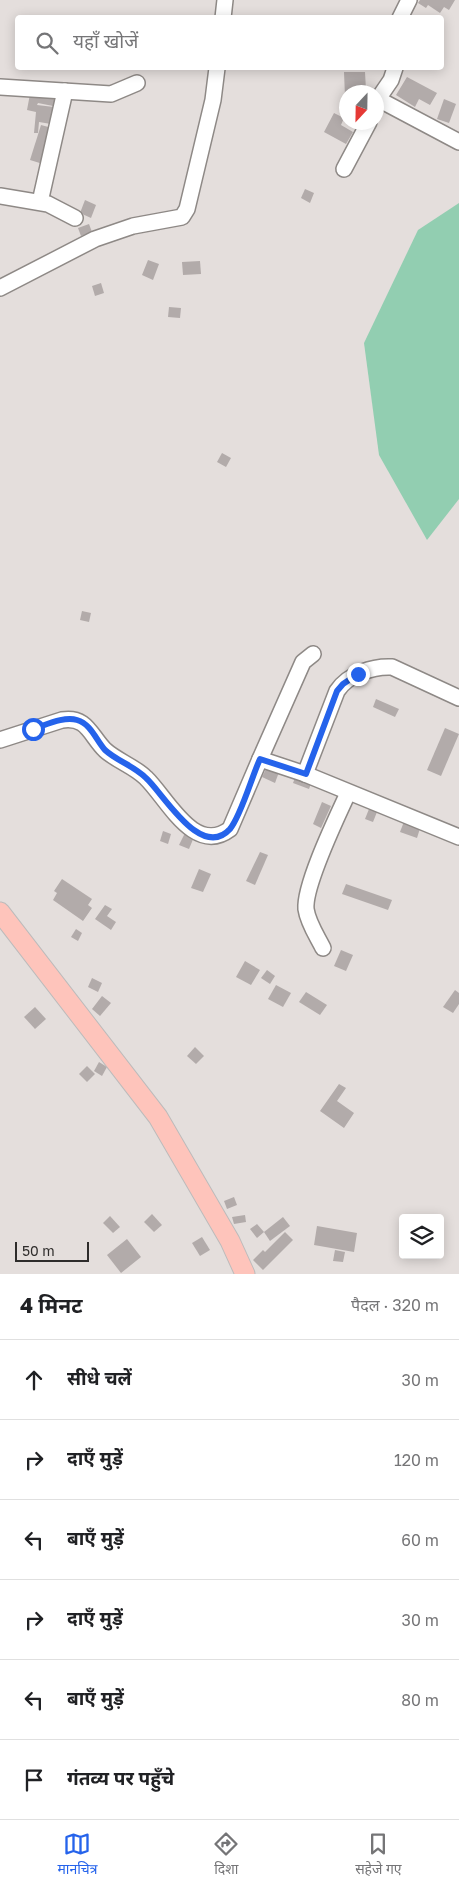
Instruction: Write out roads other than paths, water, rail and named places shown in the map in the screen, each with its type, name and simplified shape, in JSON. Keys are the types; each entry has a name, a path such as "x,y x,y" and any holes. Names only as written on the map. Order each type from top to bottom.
{"main road":[{"path":"0,912 158,1116 230,1241 246,1274"}],"street":[{"path":"224,15 226,0"},
{"path":"402,15 409,0"},
{"path":"0,288 108,234 133,226 182,218 187,209 213,100 217,70"},
{"path":"384,90 391,80 394,70"},
{"path":"0,87 111,94 137,83"},
{"path":"40,202 65,90"},
{"path":"384,104 459,142"},
{"path":"344,169 365,130"},
{"path":"0,196 40,202 58,208 75,218"},
{"path":"0,740 62,720 77,720 91,729 108,752 131,765 148,779 194,831 208,836 224,833 230,828 303,662 313,654"},
{"path":"306,774 337,691 343,684 358,674 380,667 392,667 459,698"},
{"path":"260,759 306,774 348,793 459,837"},
{"path":"323,948 308,919 306,902 321,855 348,793"}]}
